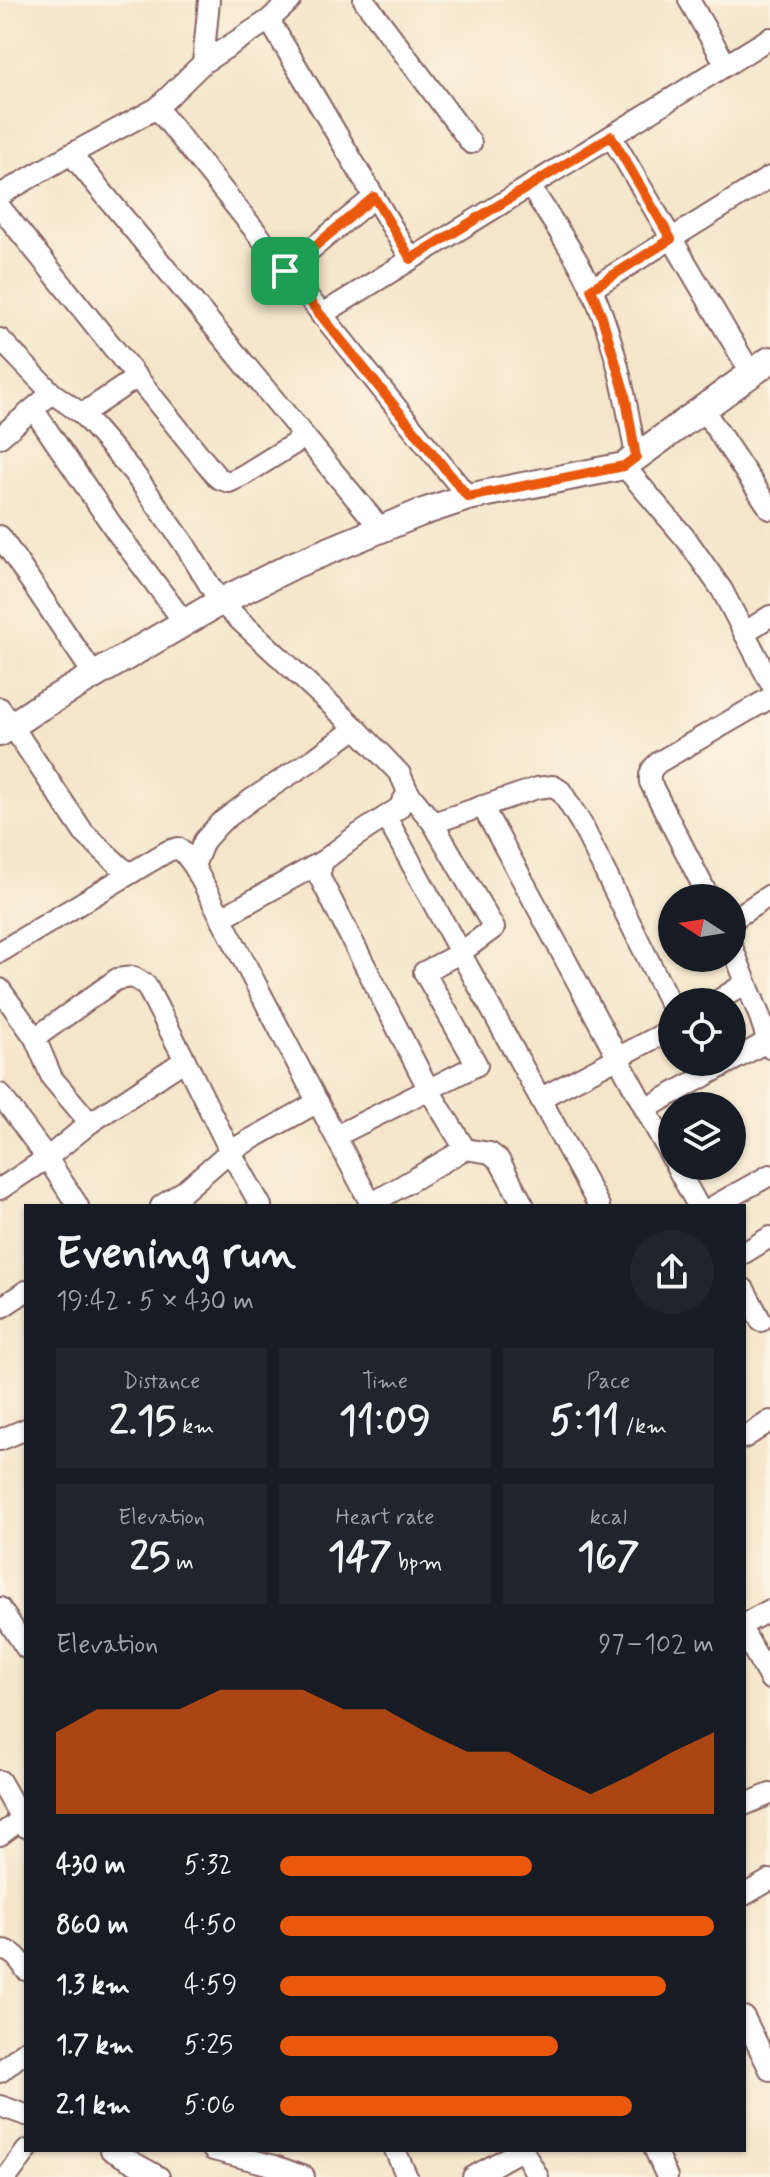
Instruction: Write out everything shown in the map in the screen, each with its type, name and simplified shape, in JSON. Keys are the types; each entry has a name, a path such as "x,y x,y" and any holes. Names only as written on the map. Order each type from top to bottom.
{"street":[{"path":"203,63 209,0"},
{"path":"0,195 157,108 203,63 269,20 291,0"},
{"path":"364,0 471,143"},
{"path":"689,0 726,65"},
{"path":"269,20 411,259"},
{"path":"321,315 770,38"},
{"path":"157,108 468,497"},
{"path":"131,873 84,833 4,723 220,602 294,565 468,497 630,462 761,367 671,239 611,136"},
{"path":"71,154 381,529"},
{"path":"591,289 770,177"},
{"path":"530,186 585,275 601,314 625,394 630,462 722,590 770,682"},
{"path":"285,271 374,197"},
{"path":"0,207 218,478 229,482 242,476 305,437"},
{"path":"0,339 52,393 82,414 133,472 183,542 220,602 356,728 400,774 408,792 433,823 494,928 460,953 424,972 477,1065 336,1136"},
{"path":"82,414 136,378"},
{"path":"0,436 52,393"},
{"path":"33,409 116,531 184,622"},
{"path":"703,409 770,509"},
{"path":"0,536 94,675"},
{"path":"744,633 770,616"},
{"path":"702,884 649,775 659,762 770,698"},
{"path":"194,866 204,841 220,823 356,728"},
{"path":"433,823 537,788 553,786 561,791 581,823 662,988"},
{"path":"221,918 323,861 399,808 408,792"},
{"path":"482,806 658,1133"},
{"path":"386,817 598,1204"},
{"path":"0,952 168,851 178,848 194,866 370,1204"},
{"path":"323,861 319,876 325,891 429,1090 465,1149"},
{"path":"746,911 770,895"},
{"path":"742,972 769,1043 746,1054"},
{"path":"35,1038 117,979 133,977 146,985 260,1204"},
{"path":"738,988 746,983"},
{"path":"0,989 35,1038 52,1078 90,1123"},
{"path":"541,1098 658,1037"},
{"path":"0,1189 47,1158 90,1123 185,1060"},
{"path":"645,1109 705,1076"},
{"path":"0,1094 77,1204"},
{"path":"164,1204 230,1151 318,1102"},
{"path":"373,1204 465,1149 490,1153 499,1160 523,1204"},
{"path":"718,1204 770,1175"},
{"path":"684,1180 697,1204"},
{"path":"746,1252 770,1237"},
{"path":"2,1307 24,1292"},
{"path":"746,1294 758,1323"},
{"path":"746,1437 770,1421"},
{"path":"0,1440 24,1431"},
{"path":"0,1608 24,1645"},
{"path":"746,1623 770,1610"},
{"path":"746,1637 770,1679"},
{"path":"0,1781 24,1821 0,1835"},
{"path":"746,1804 770,1794"},
{"path":"746,1894 770,1880"},
{"path":"0,1950 14,1955 24,1968"},
{"path":"756,2035 770,2070"},
{"path":"0,2072 24,2052"},
{"path":"0,2106 24,2114"},
{"path":"115,2152 159,2177"},
{"path":"221,2152 304,2177"},
{"path":"396,2152 407,2177"},
{"path":"473,2177 518,2152"},
{"path":"523,2152 538,2177"},
{"path":"656,2152 667,2177"}],"route":[{"path":"611,136 671,239 591,289 625,394 636,457 624,466 468,497 285,271 374,197 411,259 611,136"}]}
